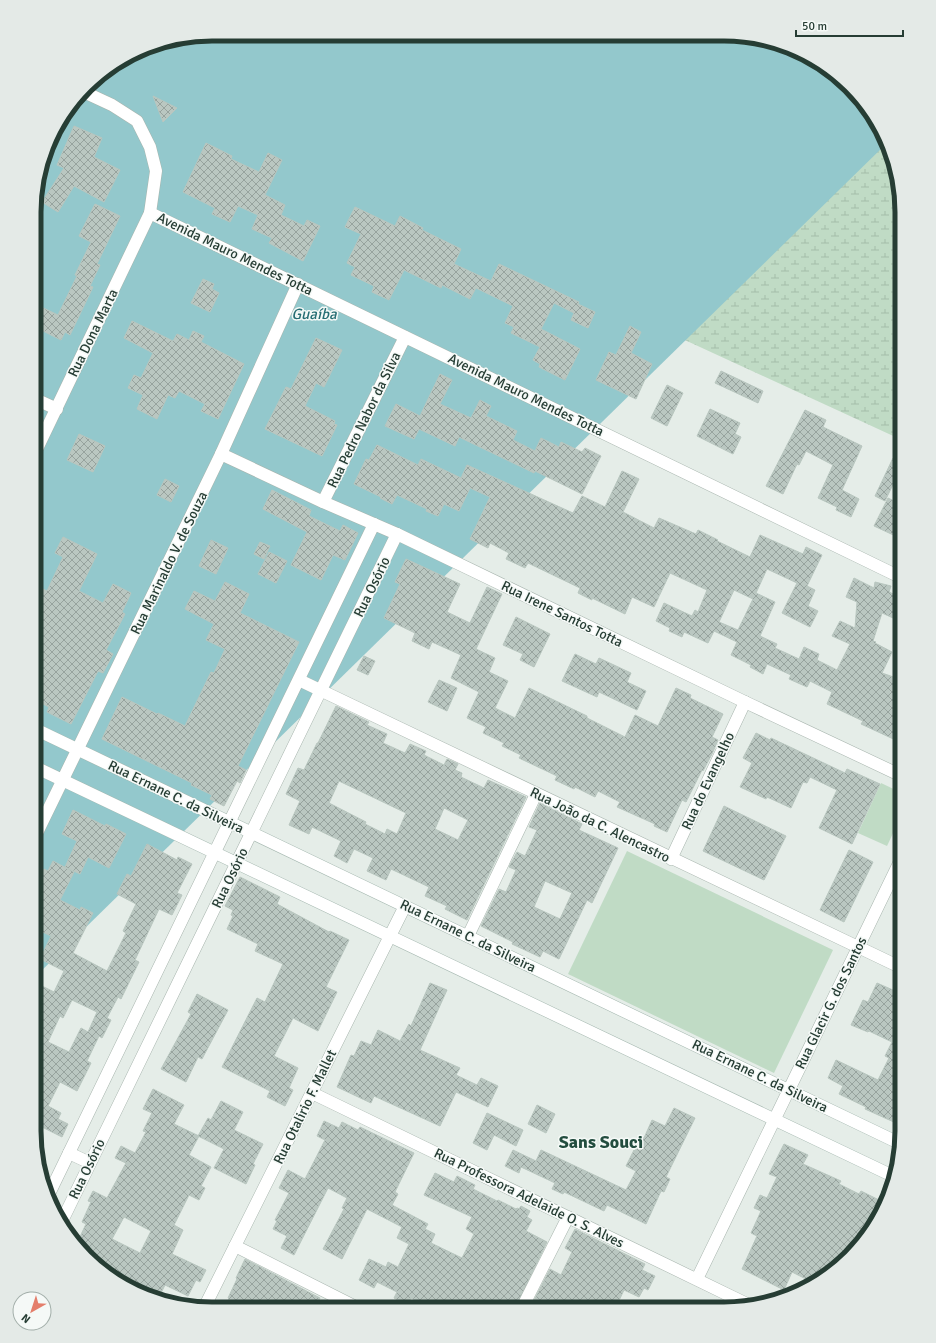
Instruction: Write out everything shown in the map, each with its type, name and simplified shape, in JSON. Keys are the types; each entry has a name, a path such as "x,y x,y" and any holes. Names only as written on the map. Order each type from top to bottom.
{"street":[{"name":"Rua Dona Marta","path":"41,441 150,213 156,171 150,147 137,121 112,105 88,94"},
{"name":"Avenida Mauro Mendes Totta","path":"150,213 895,575"},
{"name":"Rua Marinaldo V. de Souza","path":"41,825 221,454 298,284"},
{"name":"Rua Pedro Nabor da Silva","path":"323,502 405,337"},
{"path":"41,402 57,409"},
{"name":"Rua Irene Santos Totta","path":"221,454 323,502 398,534 745,702 895,773"},
{"name":"Rua Osório","path":"51,1189 374,524"},
{"name":"Rua Osório","path":"64,1217 398,534"},
{"name":"Rua João da C. Alencastro","path":"299,680 895,965"},
{"name":"Rua do Evangelho","path":"671,859 745,702"},
{"name":"Rua Ernane C. da Silveira","path":"41,732 895,1141"},
{"path":"41,770 889,1174"},
{"path":"468,936 536,794"},
{"name":"Rua Glacir G. dos Santos","path":"697,1279 895,871"},
{"name":"Rua Otalirio F. Mallet","path":"207,1302 405,906"},
{"name":"Rua Professora Adelaide O. S. Alves","path":"312,1093 742,1301"},
{"path":"69,1153 90,1163"},
{"path":"525,1302 568,1217"},
{"path":"235,1246 346,1302"}],"green space":[{"path":"201,41 735,41 758,44 779,50 810,64 837,83 860,108 872,126 882,146 892,178 895,201 895,437 663,330 162,49 178,44"},
{"path":"881,783 895,790 895,829 887,846 858,833"},
{"path":"627,851 833,950 774,1073 568,974"}],"water":[{"name":"Guaíba","path":"201,41 735,41 758,44 790,54 810,64 828,76 853,99 860,108 872,126 883,147 41,971 41,201 44,178 54,146 64,126 76,108 99,83 126,64 146,54 178,44"}],"building":[{"path":"153,96 177,108 163,122"},
{"path":"74,126 102,138 94,157 120,170 104,202 74,186 58,212 42,202 64,168 57,165"},
{"path":"206,143 232,156 231,159 259,172 268,153 282,160 265,195 285,205 281,215 304,226 307,220 320,226 303,261 269,243 272,238 252,229 258,215 238,206 230,222 212,214 215,208 183,192"},
{"path":"95,204 120,216 97,264 100,265 90,286 93,287 70,335 65,332 61,340 41,330 41,307 58,315 77,276 75,275 91,242 79,236"},
{"path":"355,207 395,226 400,216 423,228 422,230 461,249 454,264 491,281 499,264 579,302 578,304 595,312 588,328 571,320 574,313 554,303 541,329 580,349 565,380 539,367 540,364 533,360 540,347 511,333 514,327 505,323 513,306 476,288 470,299 442,285 441,288 404,270 389,300 372,292 374,286 351,275 355,267 347,263 361,234 345,227"},
{"path":"203,279 214,284 212,289 219,293 210,312 191,303"},
{"path":"132,321 173,341 177,334 189,340 193,331 204,336 201,342 244,364 218,419 201,411 205,404 179,391 175,398 168,395 157,419 137,409 143,395 128,388 134,375 141,378 153,353 124,338"},
{"path":"630,326 641,332 631,353 652,364 636,399 596,380 609,352 616,355"},
{"path":"316,338 342,350 324,387 316,383 305,406 335,421 334,424 337,425 322,456 265,429 286,387 291,389"},
{"path":"721,371 763,391 758,403 715,383"},
{"path":"440,374 452,380 440,404 471,418 480,400 491,406 486,416 517,431 513,440 535,451 541,438 559,447 561,442 582,452 585,448 601,456 582,494 459,437 455,446 419,429 414,439 385,426 396,404 420,416"},
{"path":"667,385 683,393 667,426 651,418"},
{"path":"710,409 740,423 735,434 741,437 733,454 697,436"},
{"path":"805,410 826,420 823,427 862,446 842,490 859,499 851,517 836,510 837,507 818,498 833,465 806,451 799,465 797,464 783,494 766,486"},
{"path":"79,434 105,446 93,472 67,460"},
{"path":"377,445 418,465 421,459 461,478 467,465 573,513 582,496 605,507 622,471 639,479 623,512 654,528 659,518 696,534 698,530 750,557 760,535 803,554 806,547 822,555 807,586 815,590 808,606 818,611 810,627 782,613 797,583 767,569 756,593 775,602 760,636 777,644 775,648 799,659 804,647 819,654 817,660 837,670 850,644 832,636 840,621 855,628 857,602 846,597 854,578 874,588 875,582 891,586 889,592 895,595 895,619 882,613 873,641 892,652 882,673 895,678 895,740 861,724 863,721 827,704 832,692 810,681 807,687 789,679 791,675 767,664 763,674 750,667 751,665 731,655 737,642 714,631 708,643 684,632 682,637 669,631 670,628 656,621 664,603 692,616 695,610 698,612 707,590 670,573 654,607 632,597 625,614 578,593 580,588 528,563 525,568 506,559 509,553 490,543 488,548 470,539 490,497 470,488 459,511 444,504 438,516 426,511 427,509 397,495 392,504 354,484 366,459 369,460","holes":["734,590 753,599 738,630 719,622"]},
{"path":"893,458 895,459 895,480 885,501 875,496"},
{"path":"165,479 179,486 171,502 157,495"},
{"path":"272,490 311,510 309,516 340,531 343,525 358,533 345,560 333,555 321,580 291,565 307,532 263,509"},
{"path":"888,498 895,502 895,536 874,526"},
{"path":"63,537 97,554 79,591 103,603 113,584 131,593 122,612 125,614 106,650 113,654 103,673 98,671 71,724 47,712 49,707 41,703 41,588 47,591 63,557 55,553"},
{"path":"211,540 228,548 216,574 199,566"},
{"path":"260,542 270,546 264,559 254,554"},
{"path":"269,552 287,561 276,583 258,574"},
{"path":"406,559 460,584 447,612 470,623 487,587 502,594 476,649 495,658 489,672 508,681 495,708 515,718 529,688 587,716 587,718 625,737 635,715 658,726 676,688 691,695 690,698 723,714 712,737 718,740 712,754 686,802 682,800 667,832 654,826 655,824 617,807 620,802 598,791 595,797 575,787 574,789 555,780 557,776 519,758 521,755 502,746 504,743 483,733 486,727 467,718 479,692 451,678 461,655 432,642 429,649 412,641 415,633 384,618 400,584 395,582"},
{"path":"225,582 249,594 240,613 299,642 238,766 246,770 240,783 237,781 224,806 210,799 212,795 191,785 192,783 102,739 122,697 185,726 211,672 214,673 225,649 206,640 214,624 185,609 194,591 215,601"},
{"path":"516,617 550,634 534,667 520,660 523,654 503,645"},
{"path":"575,654 596,664 599,658 631,673 627,682 646,691 637,710 599,692 597,697 562,681"},
{"path":"364,656 375,661 368,675 357,670"},
{"path":"439,680 457,688 447,711 428,702"},
{"path":"336,706 369,722 367,725 387,734 383,743 405,753 410,744 426,751 424,755 444,765 447,759 458,764 455,770 462,773 461,777 484,788 488,780 526,797 467,920 445,909 447,906 425,896 429,887 391,869 386,880 367,871 373,858 354,849 347,863 334,856 341,841 312,827 309,834 289,825 300,801 286,794 298,768 304,770","holes":["339,781 406,813 397,834 387,829 385,834 365,824 366,822 329,803","444,808 468,820 458,840 435,829"]},
{"path":"756,733 770,740 771,738 845,773 847,769 880,784 852,844 819,828 837,790 810,777 807,783 803,782 791,808 740,787 752,763 743,758"},
{"path":"540,803 582,824 579,830 618,848 592,903 587,900 559,959 543,951 540,957 512,944 513,942 481,926 499,889 506,892 516,870 509,867 517,852 525,856 537,830 529,827","holes":["545,881 572,893 560,919 534,907"]},
{"path":"724,806 786,836 764,880 703,851"},
{"path":"73,810 105,826 106,824 126,834 109,868 88,857 80,874 65,867 77,841 62,834"},
{"path":"147,844 177,860 178,857 192,864 177,893 182,895 172,915 159,909 135,960 139,962 121,999 118,997 107,1018 111,1020 102,1038 99,1036 87,1061 91,1063 77,1091 60,1082 48,1106 61,1113 58,1119 68,1124 62,1137 41,1126 41,986 54,992 64,971 41,960 51,936 41,931 41,875 44,869 48,871 53,861 74,872 60,900 80,910 81,907 93,913 73,953 107,971 126,933 123,931 136,904 117,894 127,874 131,876","holes":["72,1000 97,1012 88,1032 81,1028 69,1052 48,1042 60,1016 63,1018"]},
{"path":"849,850 873,862 844,922 820,910"},
{"path":"240,877 280,897 277,904 329,932 330,931 349,940 326,987 337,992 318,1031 293,1018 274,1056 298,1068 289,1088 293,1090 285,1106 267,1097 270,1091 222,1067 257,998 265,1002 283,964 255,951 258,944 227,929 233,916 231,915 233,910 225,906"},
{"path":"430,983 447,990 420,1050 460,1068 456,1075 477,1085 481,1078 498,1086 488,1107 456,1092 440,1126 374,1096 371,1103 337,1087 351,1055 354,1056 361,1041 371,1045 378,1030 400,1041 409,1024 411,1026"},
{"path":"877,983 895,991 895,1123 865,1109 866,1107 839,1094 843,1086 828,1078 836,1060 878,1080 889,1058 885,1056 892,1042 869,1031 868,1032 851,1025 863,1000 868,1002"},
{"path":"197,994 228,1010 202,1059 198,1057 186,1082 161,1069 191,1014 188,1012"},
{"path":"153,1089 184,1105 174,1124 199,1136 189,1155 211,1167 201,1186 205,1188 199,1200 189,1195 174,1225 183,1230 172,1254 206,1270 200,1282 196,1280 188,1296 165,1285 161,1294 157,1293 126,1279 99,1260 79,1239 86,1224 82,1222 91,1202 88,1201 93,1191 107,1198 126,1163 115,1158 121,1146 135,1153 146,1132 143,1131 152,1113 143,1109","holes":["124,1217 151,1231 140,1253 112,1239"]},
{"path":"221,1101 243,1112 234,1130 263,1144 253,1164 255,1165 246,1184 214,1168 224,1149 198,1136 208,1118 211,1120"},
{"path":"537,1105 555,1114 546,1133 528,1124"},
{"path":"674,1108 695,1118 666,1177 670,1179 664,1192 661,1191 646,1224 607,1205 604,1211 564,1192 563,1194 552,1189 555,1183 521,1167 519,1173 505,1166 513,1150 536,1161 541,1150 626,1190 636,1171 626,1166 634,1150 635,1151 642,1137 644,1138 652,1120 665,1126"},
{"path":"487,1113 523,1130 516,1146 494,1135 487,1150 473,1143"},
{"path":"324,1121 339,1128 342,1122 358,1130 360,1127 414,1153 395,1192 398,1194 392,1205 428,1224 425,1229 435,1234 431,1243 462,1258 474,1234 466,1229 472,1217 424,1195 435,1173 454,1182 457,1176 475,1185 473,1189 497,1201 498,1200 516,1209 519,1209 521,1206 530,1211 527,1217 532,1220 526,1231 547,1242 518,1302 419,1302 411,1298 409,1302 401,1302 394,1298 397,1292 377,1282 374,1288 359,1280 369,1259 386,1267 388,1262 398,1267 409,1244 397,1238 402,1227 367,1209 342,1259 323,1249 344,1209 342,1208 347,1198 328,1188 294,1255 281,1248 287,1236 273,1229 277,1221 275,1220 289,1193 279,1188 288,1170 305,1179 325,1140 317,1136"},
{"path":"784,1144 808,1155 803,1164 841,1181 839,1184 859,1194 861,1191 880,1201 872,1217 860,1235 837,1260 808,1280 792,1272 784,1290 742,1269 757,1236 751,1233 761,1211 754,1208 760,1195 767,1198 777,1177 769,1174"},
{"path":"575,1229 645,1264 642,1270 655,1276 648,1290 644,1288 639,1297 624,1290 618,1302 533,1302 550,1269 561,1275 572,1252 565,1248"},
{"path":"245,1259 320,1298 318,1302 228,1302 237,1279 236,1278"}],"district":[{"name":"Sans Souci","path":"601,1142"}]}
